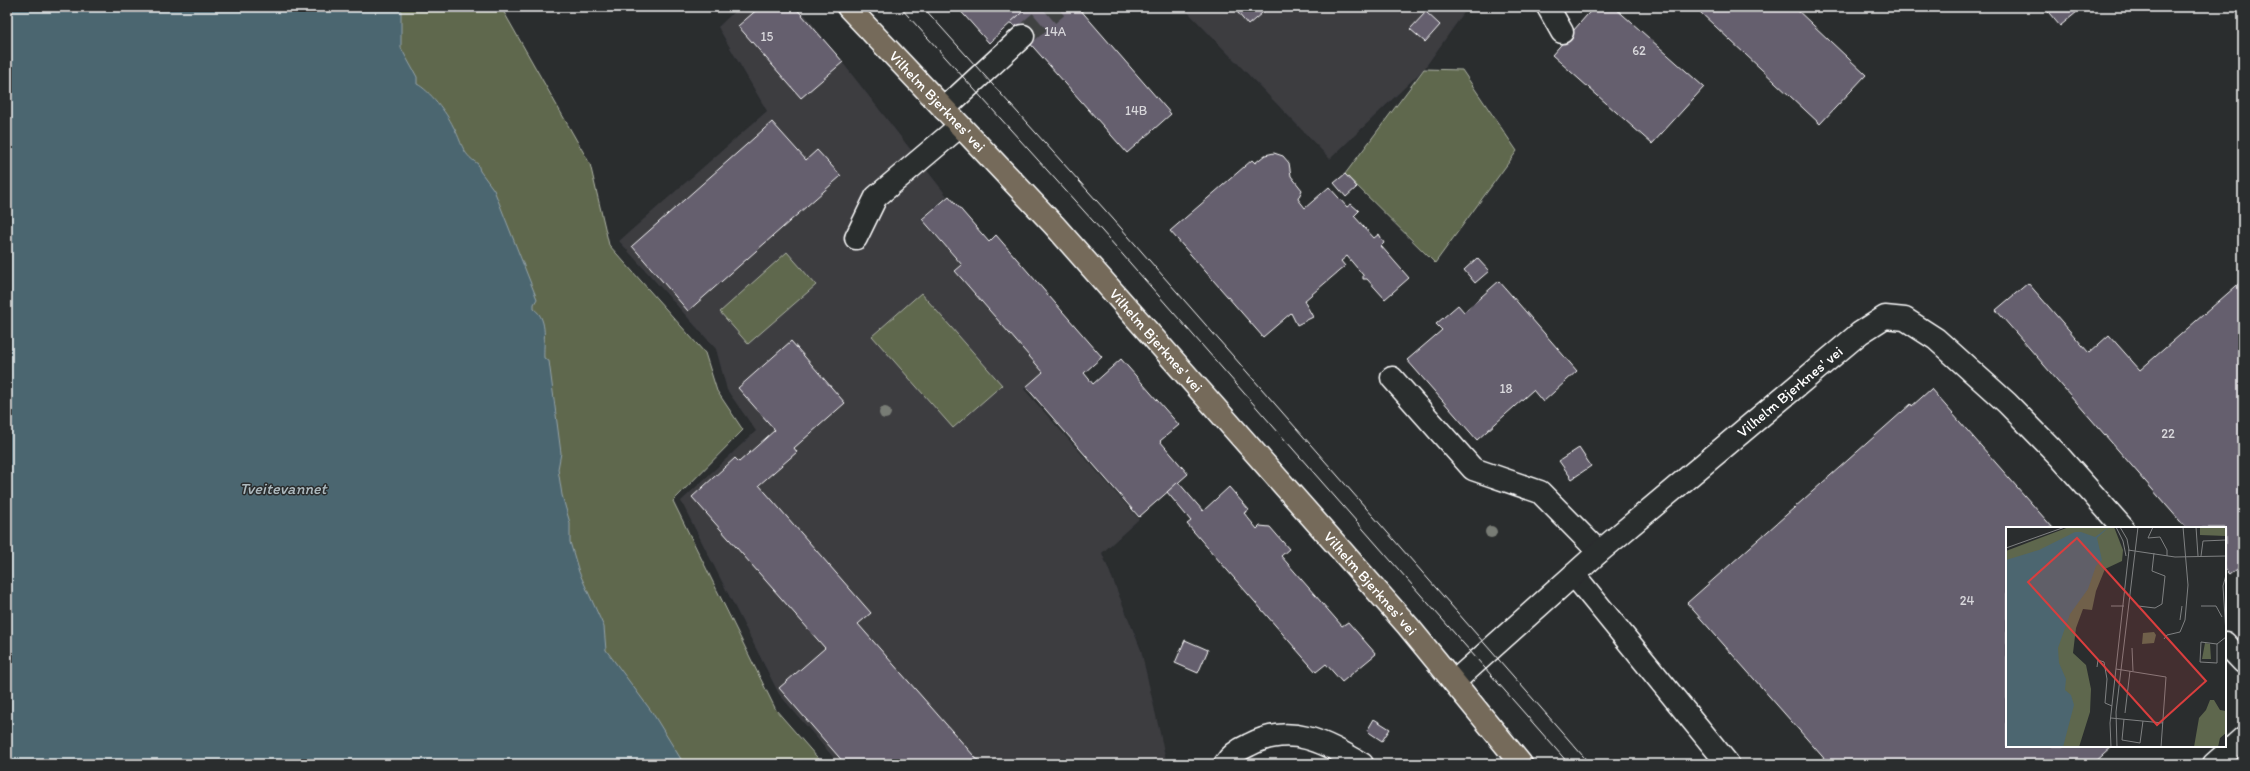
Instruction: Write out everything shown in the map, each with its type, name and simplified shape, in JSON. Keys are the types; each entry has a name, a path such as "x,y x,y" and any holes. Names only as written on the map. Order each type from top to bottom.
{"main road":[{"name":"Vilhelm Bjerknes' vei","path":"848,7 1054,225 1408,626 1521,764"}],"street":[{"path":"1548,7 1562,32"},
{"path":"944,109 1020,39"},
{"path":"856,238 876,197 960,126"},
{"name":"Vilhelm Bjerknes' vei","path":"1454,682 1599,552 1860,333 1885,317 1905,319 1936,338 2007,403 2054,450 2122,527"},
{"path":"1392,378 1473,469 1540,492 1599,552"},
{"path":"1574,575 1728,764"},
{"path":"2226,644 2243,662"},
{"path":"1225,764 1243,748 1261,738 1277,734 1297,735 1319,743 1362,764"},
{"path":"2214,764 2243,738"}],"shaded area":[{"path":"739,7 799,7 947,196 921,219 961,265 954,271 1043,372 1024,389 1139,519 1102,553 1141,650 1167,764 839,764 779,694 681,501 756,431 727,390 716,349 619,241 767,111 718,27"},
{"path":"1183,7 1468,7 1424,69 1330,159"}],"green space":[{"name":"Tveitevannet","path":"7,7 501,7 590,164 609,245 705,353 717,391 743,430 673,501 776,710 823,764 7,764"},
{"path":"1424,69 1462,70 1517,151 1435,263 1345,174"},
{"path":"787,252 816,285 748,344 720,312"},
{"path":"921,293 1002,385 953,428 872,336"}],"water":[{"name":"Tveitevannet","path":"7,7 401,7 401,48 417,77 417,84 432,96 442,109 456,132 462,147 472,160 478,164 480,171 494,190 537,299 534,304 534,309 542,319 544,332 544,358 549,361 561,453 558,469 562,495 570,523 570,542 579,572 604,627 606,650 652,712 684,764 7,764"}],"building":[{"path":"760,7 795,7 843,62 801,98 738,26"},
{"path":"957,7 1028,7 989,43"},
{"path":"1028,7 1078,7 1171,114 1127,153 1011,22"},
{"path":"1233,7 1269,7 1248,25"},
{"path":"1594,7 1614,7 1704,87 1652,144 1552,55"},
{"path":"1698,7 1794,7 1866,75 1820,124 1700,12"},
{"path":"2044,7 2083,7 2060,26"},
{"path":"1426,12 1440,25 1425,42 1410,29"},
{"path":"772,122 806,160 817,150 841,176 688,311 632,246"},
{"path":"1274,153 1283,156 1289,163 1291,176 1302,190 1298,199 1305,208 1329,187 1347,207 1351,204 1359,211 1354,216 1374,238 1379,234 1384,243 1381,246 1409,278 1385,299 1367,279 1363,279 1363,275 1347,256 1341,261 1345,266 1304,301 1313,317 1297,325 1291,313 1263,337 1170,231 1252,160 1255,163 1265,155"},
{"path":"1345,174 1357,187 1346,197 1334,183"},
{"path":"949,196 989,242 996,235 1102,357 1084,373 1093,384 1121,359 1179,425 1160,441 1188,474 1139,517 1026,387 1043,372 955,271 962,265 922,219"},
{"path":"1477,258 1489,271 1475,283 1464,270"},
{"path":"2243,280 2243,563 2230,574 2226,570 2226,527 2185,527 1996,310 2028,283 2089,353 2109,335 2140,370"},
{"path":"1499,281 1577,371 1543,402 1533,390 1477,440 1407,360 1442,330 1436,324 1458,305 1464,312"},
{"path":"791,341 845,403 794,448 797,452 759,485 871,613 858,624 981,764 845,764 779,688 825,648 692,497 735,458 739,462 775,430 738,388"},
{"path":"1931,389 2052,527 2006,527 2006,747 2112,747 2093,764 1829,764 1687,603 1911,404 1912,406"},
{"path":"1579,448 1591,466 1572,479 1559,461"},
{"path":"1178,482 1203,511 1229,487 1249,510 1244,513 1257,529 1260,526 1270,527 1289,549 1281,556 1342,626 1348,622 1376,654 1342,682 1326,664 1316,672 1187,524 1191,521 1167,492"},
{"path":"1185,640 1208,650 1198,673 1175,663"},
{"path":"1374,719 1390,729 1382,741 1367,731"}],"tunnel":[{"path":"1023,36 1057,7"}],"tram line":[{"path":"900,7 1102,231 1569,764"},
{"path":"923,7 1114,220 1590,764"}]}
